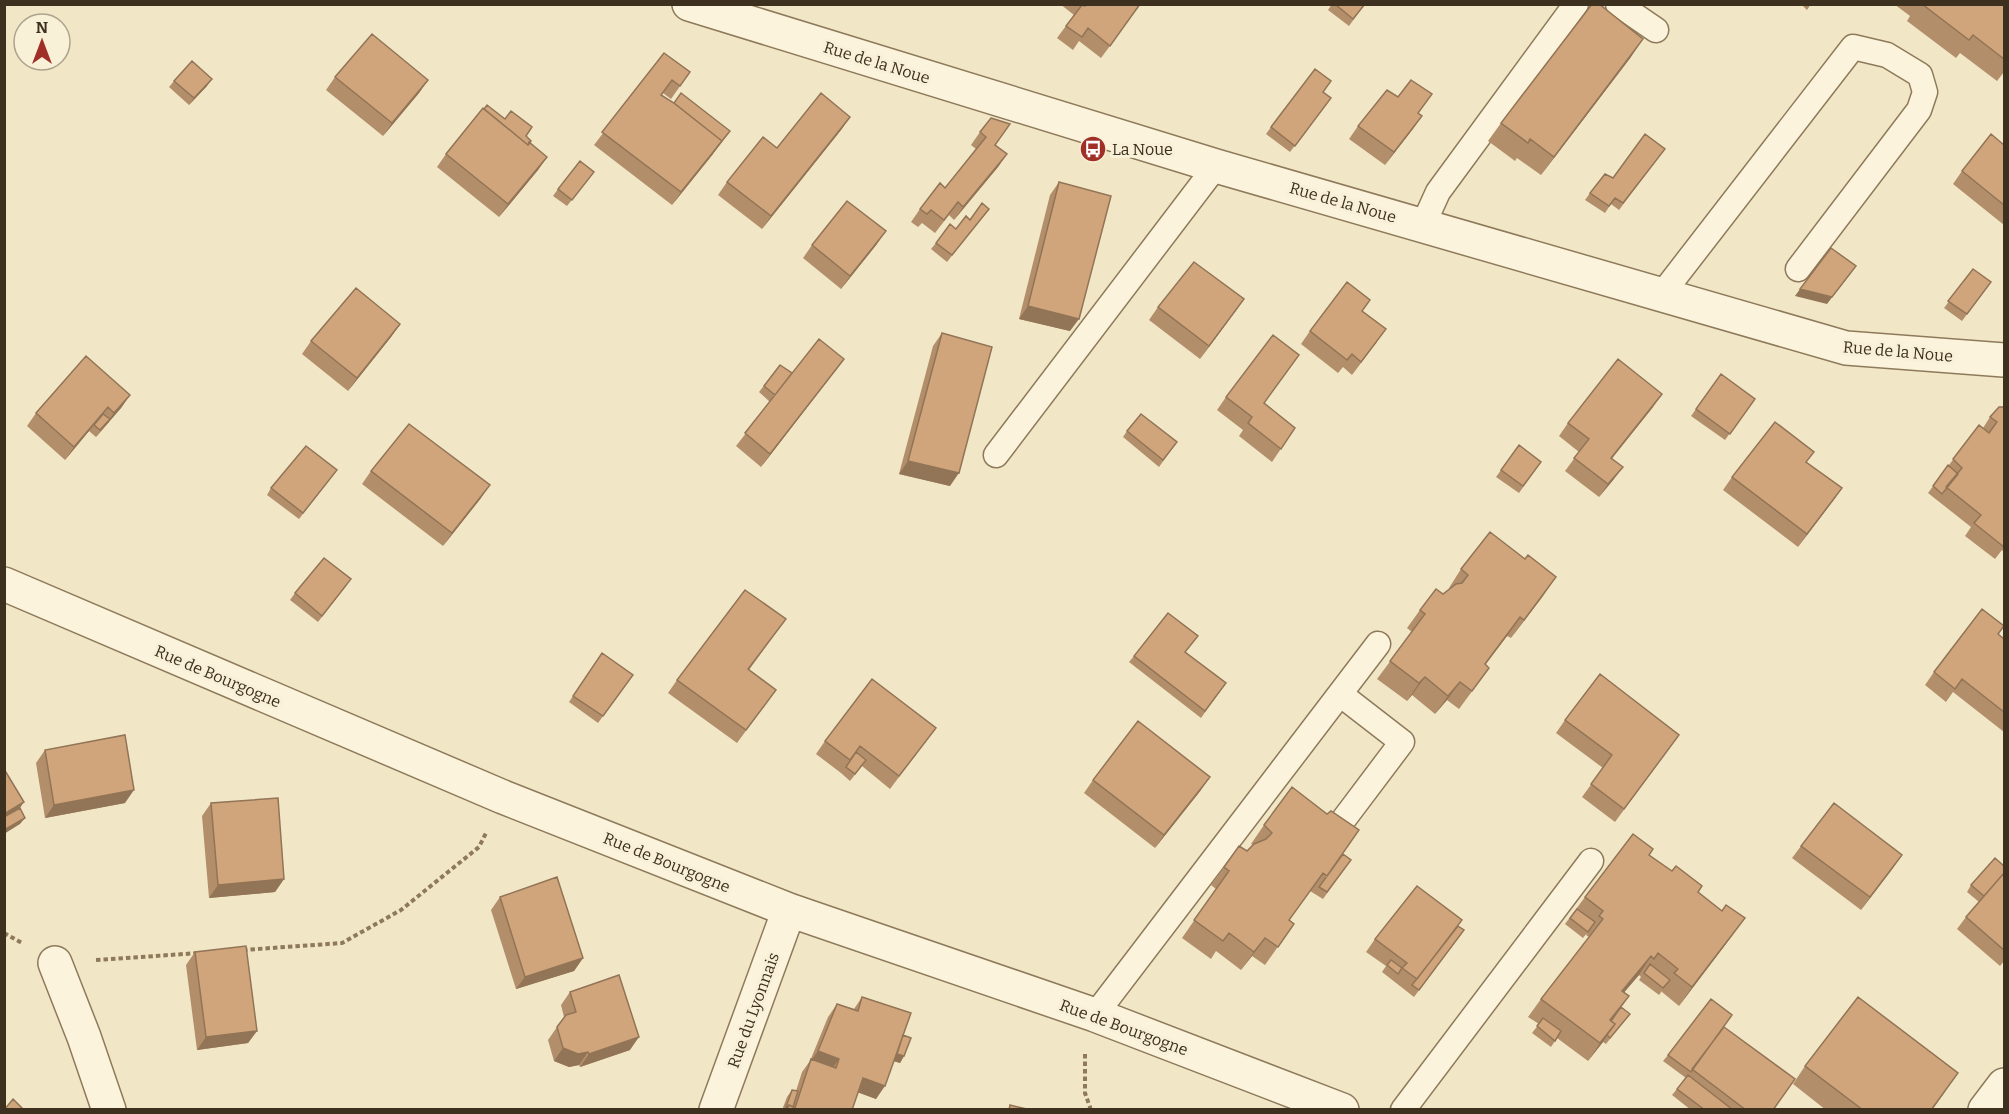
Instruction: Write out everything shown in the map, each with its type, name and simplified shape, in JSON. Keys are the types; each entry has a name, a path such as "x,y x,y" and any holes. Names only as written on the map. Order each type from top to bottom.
{"street":[{"name":"Rue de la Noue","path":"691,5 730,10 1216,166 1846,348 2004,360"},
{"name":"Rue de Bourgogne","path":"4,584 503,797 789,910 1095,1015 1342,1110"},
{"name":"Rue du Lyonnais","path":"716,1110 789,910"},
{"path":"55,963 109,1110"},
{"path":"1985,1110 2004,1085"}],"lane":[{"path":"1423,225 1438,192 1576,4"},
{"path":"1618,4 1656,30"},
{"path":"1662,294 1852,46 1887,55 1920,75 1925,92 1919,110 1798,268"},
{"path":"996,455 1216,166"},
{"path":"1095,1015 1378,644"},
{"path":"1340,694 1402,742 1344,819"},
{"path":"1404,1110 1591,861"}],"path":[{"path":"234,950 342,943 401,909 479,847 487,830"},
{"path":"55,963 210,952"},
{"path":"1091,1110 1085,1093 1085,1049 1095,1015"}],"building":[{"path":"1140,4 1110,46 1088,28 1082,37 1066,26 1082,5"},
{"path":"1335,4 1365,4 1353,19"},
{"path":"1592,4 1599,4 1643,39 1554,157 1530,139 1528,143 1501,123"},
{"path":"1922,4 2004,4 2004,59 1973,35 1969,40"},
{"path":"372,34 428,80 392,123 335,77"},
{"path":"664,53 690,72 680,86 672,80 661,95 722,141 681,192 602,132"},
{"path":"192,61 212,79 194,98 174,81"},
{"path":"1315,69 1331,81 1323,92 1331,98 1295,146 1271,127"},
{"path":"1411,80 1432,94 1418,113 1422,116 1394,152 1358,126 1387,90 1398,97"},
{"path":"681,93 730,131 722,141 674,103"},
{"path":"821,93 850,117 771,216 727,182 763,137 777,148"},
{"path":"487,105 505,119 511,111 532,127 526,136 531,141 530,143 528,145 484,109"},
{"path":"483,108 528,145 529,142 547,157 508,204 446,154"},
{"path":"991,118 1010,124 995,145 1007,154 963,207 958,202 944,220 931,210 927,214 920,209 940,183 945,188 986,137 980,132"},
{"path":"1645,134 1665,149 1623,203 1615,198 1609,206 1590,193 1605,174 1613,178"},
{"path":"1991,134 2004,145 2004,205 1962,171"},
{"path":"580,161 594,172 572,200 558,189"},
{"path":"1059,182 1111,196 1079,319 1028,306"},
{"path":"847,201 886,231 850,276 812,245"},
{"path":"982,203 989,209 952,255 936,243 950,224 956,229 966,216 970,220"},
{"path":"1831,248 1856,266 1832,297 1800,289"},
{"path":"1194,262 1244,299 1209,346 1158,307"},
{"path":"1973,269 1991,282 1967,314 1948,301"},
{"path":"1347,282 1370,300 1362,311 1386,329 1361,362 1352,354 1347,360 1310,331"},
{"path":"356,288 400,324 357,378 311,341"},
{"path":"942,333 992,347 959,473 908,461"},
{"path":"1273,335 1299,355 1264,403 1295,428 1281,449 1248,423 1252,417 1226,397"},
{"path":"819,339 844,359 770,454 745,433"},
{"path":"86,356 130,395 114,413 108,407 74,447 36,413"},
{"path":"1618,359 1662,394 1611,458 1623,467 1608,484 1574,458 1589,439 1568,423"},
{"path":"780,365 792,373 775,395 764,386"},
{"path":"1721,374 1755,399 1730,434 1696,409"},
{"path":"1999,407 2004,407 2004,547 1974,523 1981,515 1946,487 1962,468 1953,459 1979,425 1989,433 1997,422 1990,417"},
{"path":"103,414 110,419 100,430 94,425"},
{"path":"1141,414 1177,442 1163,460 1127,431"},
{"path":"1775,422 1814,452 1806,462 1842,488 1807,534 1732,477"},
{"path":"409,424 490,485 452,533 371,471"},
{"path":"1519,445 1541,462 1523,486 1501,470"},
{"path":"306,446 337,470 303,513 271,488"},
{"path":"1948,465 1958,474 1942,494 1933,486"},
{"path":"1490,532 1525,559 1528,555 1556,577 1524,620 1520,617 1485,664 1489,668 1472,691 1460,682 1448,696 1425,677 1419,683 1390,661 1425,614 1420,610 1436,589 1443,594 1456,584 1462,583 1468,575 1461,569"},
{"path":"324,558 351,579 322,616 295,593"},
{"path":"745,590 786,619 748,669 776,690 746,730 677,680"},
{"path":"1982,609 2004,626 1998,634 2004,639 2004,712 1962,679 1955,689 1934,672"},
{"path":"1168,613 1198,636 1185,652 1226,683 1205,711 1134,656"},
{"path":"602,653 633,675 603,716 573,696"},
{"path":"1600,674 1679,735 1624,809 1591,784 1612,755 1565,720"},
{"path":"872,679 936,728 899,776 860,746 850,760 825,741"},
{"path":"1138,721 1210,777 1164,835 1093,780"},
{"path":"125,735 134,790 54,805 45,750"},
{"path":"856,752 866,760 855,774 846,767"},
{"path":"4,769 24,802 4,814"},
{"path":"1292,787 1327,814 1331,811 1359,830 1327,876 1323,873 1289,920 1294,924 1278,947 1265,938 1254,952 1229,933 1223,941 1194,920 1229,871 1224,867 1239,846 1247,851 1272,833 1264,825"},
{"path":"278,798 284,879 218,885 211,803"},
{"path":"1834,803 1902,855 1870,897 1801,846"},
{"path":"20,808 25,818 4,830 4,817"},
{"path":"1633,834 1653,849 1649,855 1672,871 1676,866 1702,886 1698,892 1722,911 1726,905 1745,918 1692,987 1674,973 1678,969 1658,953 1654,959 1651,956 1622,991 1629,996 1610,1020 1615,1024 1600,1043 1541,999 1603,919 1599,916 1603,911 1585,897"},
{"path":"1343,854 1351,860 1327,892 1319,887"},
{"path":"1995,858 2004,866 2004,873 1984,896 1971,885"},
{"path":"2004,873 2004,950 1966,917"},
{"path":"557,877 583,958 525,977 500,897"},
{"path":"1417,886 1462,920 1417,979 1402,968 1407,963 1375,939"},
{"path":"1577,909 1595,922 1588,932 1570,918"},
{"path":"1458,926 1464,930 1419,990 1412,985"},
{"path":"246,946 257,1031 206,1037 195,952"},
{"path":"1391,960 1402,968 1398,974 1387,965"},
{"path":"1650,964 1670,980 1663,988 1644,973"},
{"path":"619,975 639,1037 589,1054 588,1052 578,1054 563,1048 557,1027 566,1015 576,1012 570,992"},
{"path":"862,997 911,1013 885,1086 863,1078 852,1110 787,1110 789,1105 795,1108 811,1059 836,1068 839,1059 818,1051 837,1004 858,1011"},
{"path":"1858,997 1958,1073 1931,1110 1863,1110 1805,1066"},
{"path":"1711,999 1732,1015 1691,1072 1668,1055"},
{"path":"1621,1007 1630,1014 1610,1038 1607,1035 1615,1024 1611,1021"},
{"path":"1543,1018 1561,1031 1555,1041 1537,1026"},
{"path":"1724,1027 1795,1079 1773,1110 1746,1110 1692,1069"},
{"path":"903,1035 911,1038 904,1056 897,1054"},
{"path":"1688,1075 1733,1110 1705,1110 1677,1089"},
{"path":"792,1090 798,1091 793,1107 789,1105 785,1110"},
{"path":"13,1099 24,1110 4,1110"},
{"path":"1010,1105 1031,1110 1009,1110"}],"place":[{"name":"La Noue","path":"1093,149"}]}
